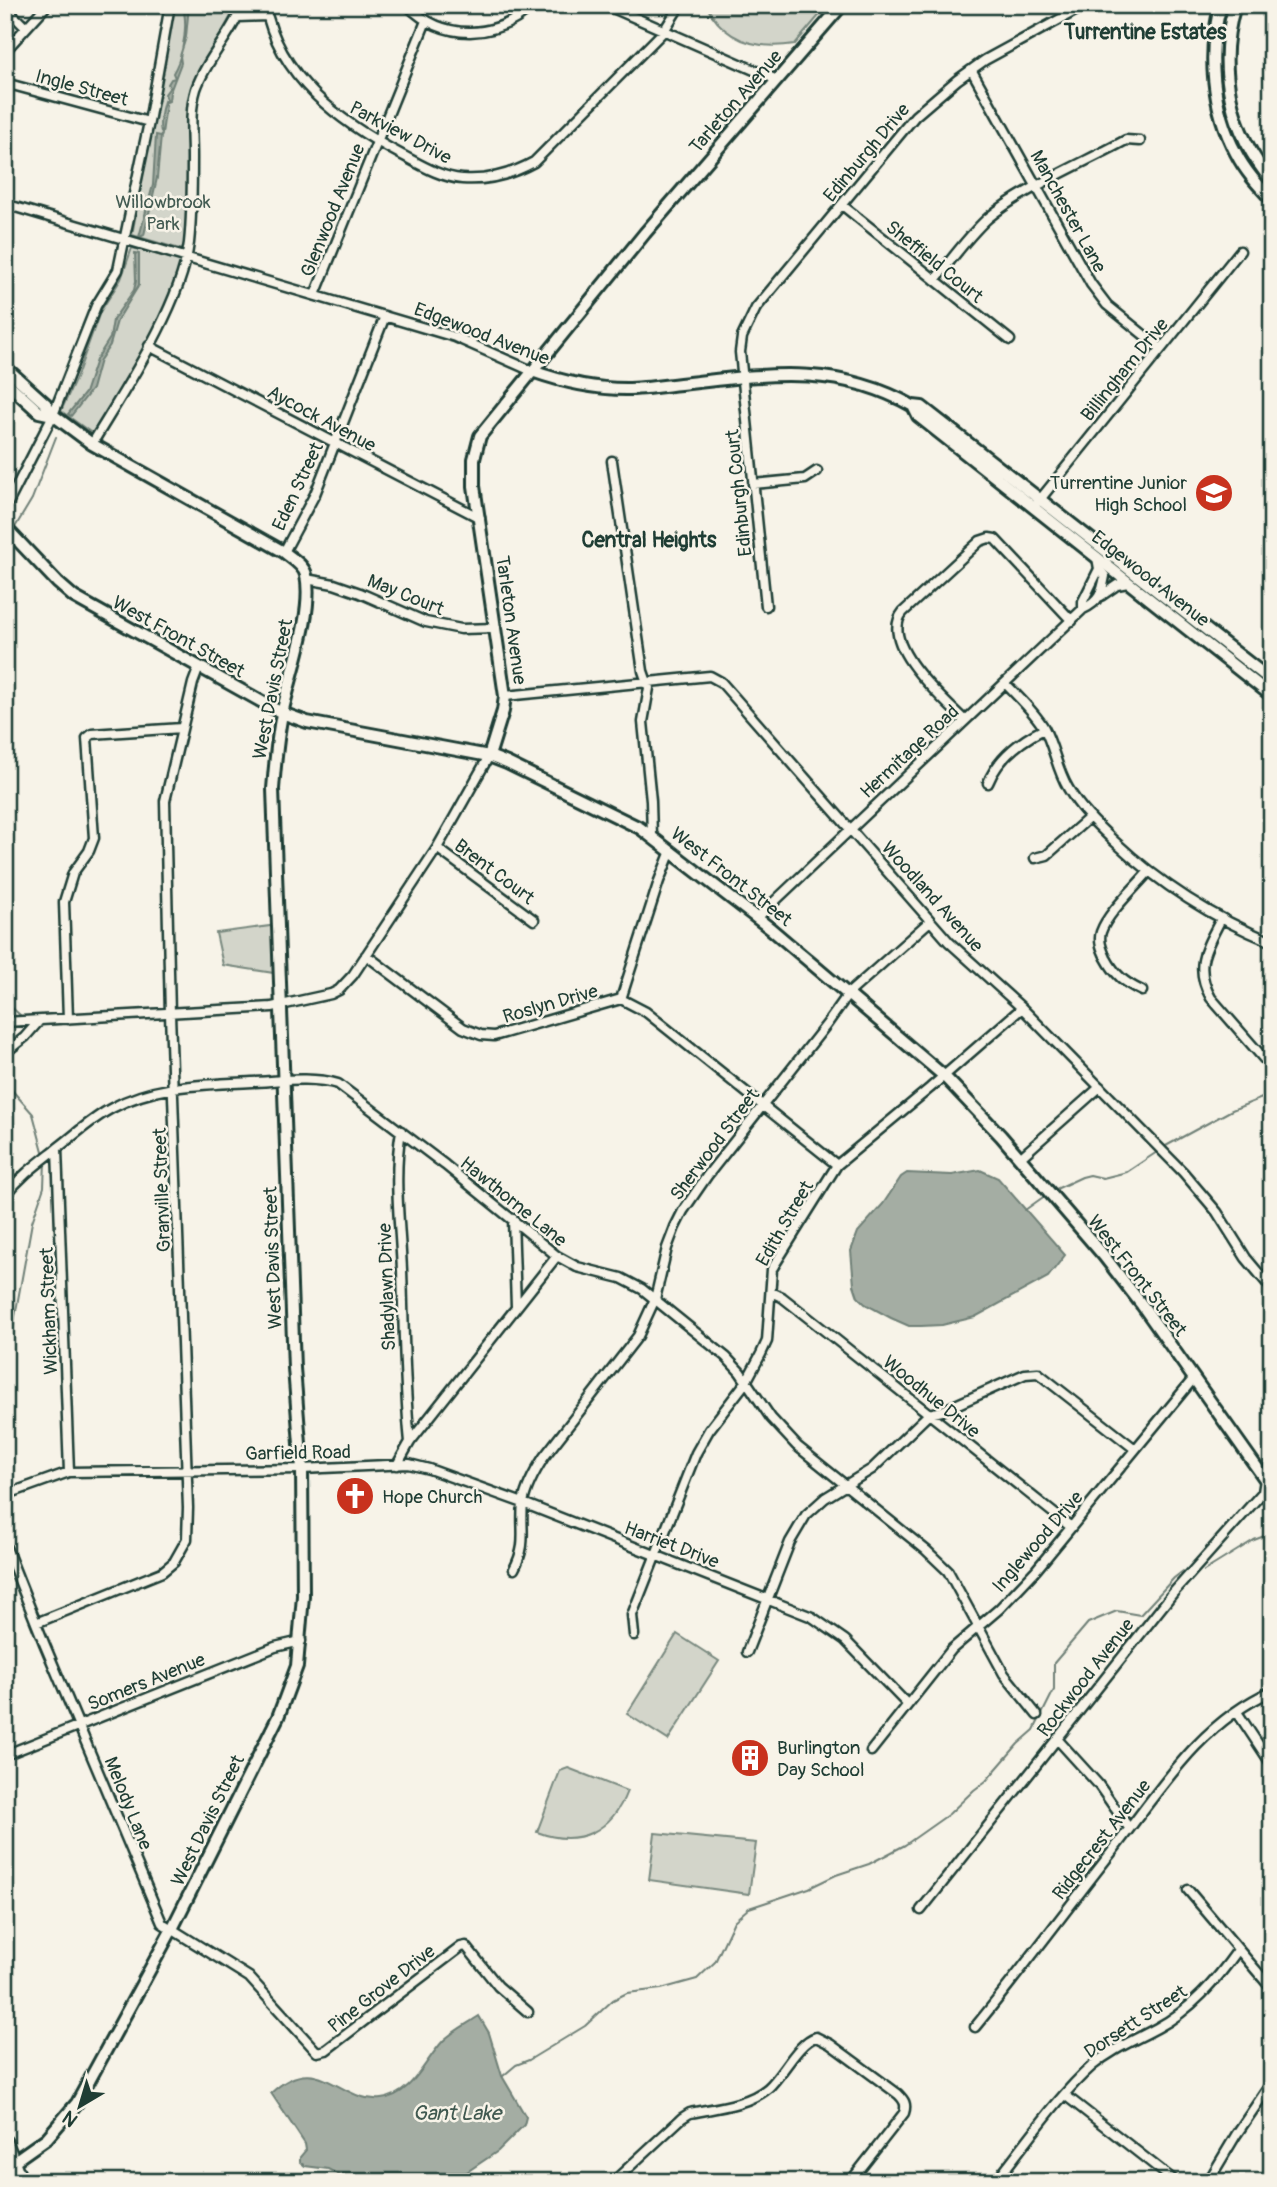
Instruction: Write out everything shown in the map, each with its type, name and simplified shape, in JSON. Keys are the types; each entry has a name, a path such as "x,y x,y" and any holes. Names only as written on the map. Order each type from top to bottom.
{"highway":[{"path":"5,2143 20,2182"}],"street":[{"path":"5,51 47,5"},
{"path":"5,509 53,415 96,306 118,270 170,5"},
{"path":"92,444 132,379 174,297 187,257 192,208 190,127 194,97 202,75 238,18 243,5"},
{"name":"Parkview Drive","path":"265,5 280,47 311,89 342,120 430,170 460,179 488,178 518,170 543,154 664,31 680,5"},
{"path":"407,5 426,21 453,31 483,32 510,23 534,5"},
{"path":"606,5 777,80"},
{"name":"Tarleton Avenue","path":"5,1022 272,1007 331,994 339,990 353,975 437,848 489,756 503,711 505,696 474,486 474,458 478,442 531,371 645,233 842,5"},
{"name":"Edinburgh Drive","path":"743,377 740,352 748,322 771,289 915,116 985,60 1086,5"},
{"path":"1221,5 1214,41 1213,69 1221,114 1236,153 1272,200"},
{"path":"1235,5 1226,58 1232,108 1246,143 1272,181"},
{"path":"5,7 26,28"},
{"path":"238,18 267,16"},
{"name":"Glenwood Avenue","path":"315,295 426,21"},
{"name":"Manchester Lane","path":"972,71 1077,260 1107,305 1160,348"},
{"name":"Ingle Street","path":"5,83 149,122"},
{"path":"935,280 978,228 992,216 1038,187 1126,140 1140,141"},
{"name":"Edgewood Avenue","path":"5,204 455,337 531,371 592,387 628,389 801,374 845,379 883,391 913,406 922,407 1099,552 1272,681"},
{"name":"Sheffield Court","path":"842,205 1010,340"},
{"name":"Billingham Drive","path":"1037,503 1240,251"},
{"name":"Eden Street","path":"284,552 315,494 385,316"},
{"name":"Aycock Avenue","path":"149,346 480,518"},
{"path":"5,367 47,405 53,415 92,444 284,552 303,568 306,579"},
{"name":"Edinburgh Court","path":"743,377 766,606"},
{"path":"5,381 39,412 53,415"},
{"path":"612,461 649,688 643,722 652,836"},
{"path":"753,484 805,479 817,471"},
{"name":"West Front Street","path":"6,527 74,597 282,713 307,722 489,756 652,836 849,993 970,1102 1104,1256 1268,1484"},
{"path":"964,720 901,649 896,631 900,617 937,580 980,541 995,539 1072,621"},
{"path":"1099,552 1099,569 1105,576 1101,596"},
{"name":"Edgewood Avenue","path":"1099,552 1128,583 1272,696"},
{"name":"Hermitage Road","path":"1083,609 1083,601 1099,569"},
{"name":"May Court","path":"306,579 334,584 360,593 426,622 461,629 496,628"},
{"name":"West Davis Street","path":"13,2162 53,2133 77,2104 172,1929 278,1717 297,1666 303,1596 302,1469 294,1368 273,789 282,713 304,622 306,579"},
{"name":"Hermitage Road","path":"757,918 1083,609 1117,585 1128,583"},
{"name":"Granville Street","path":"36,1623 155,1576 174,1562 187,1539 165,801 199,667"},
{"name":"Woodland Avenue","path":"505,696 646,681 710,676 716,678 955,948 1022,1008 1201,1193 1272,1289"},
{"path":"1005,683 1044,729 1067,787 1090,817 1149,872 1176,892 1221,919 1272,942"},
{"path":"68,1019 64,902 69,883 94,838 87,738 92,734 182,728"},
{"path":"988,783 994,769 1007,755 1024,740 1044,729"},
{"path":"1035,858 1047,855 1090,817"},
{"name":"Brent Court","path":"437,848 534,920"},
{"path":"621,999 671,851"},
{"path":"1142,991 1125,983 1115,973 1101,947 1100,934 1108,920 1149,872"},
{"path":"1221,919 1203,958 1202,978 1211,998 1272,1068"},
{"name":"Sherwood Street","path":"514,1569 522,1553 523,1503 532,1478 544,1457 633,1343 646,1321 655,1299 667,1248 683,1211 707,1176 849,993 930,921"},
{"name":"Roslyn Drive","path":"366,955 463,1028 481,1035 494,1036 621,999 646,1012 838,1165"},
{"name":"Edith Street","path":"634,1635 632,1615 683,1484 705,1438 746,1382 766,1340 772,1269 838,1165 1022,1008"},
{"path":"5,1053 39,1021"},
{"name":"Hawthorne Lane","path":"5,1196 22,1176 112,1108 141,1095 173,1087 283,1080 321,1080 338,1084 557,1256 577,1267 621,1278 655,1299 716,1348 740,1372 783,1432 940,1562 957,1584 1004,1674 1037,1715"},
{"path":"1020,1158 1100,1087"},
{"name":"Shadylawn Drive","path":"401,1131 397,1152 410,1442"},
{"name":"Wickham Street","path":"57,1149 69,1472"},
{"path":"513,1219 516,1307"},
{"path":"397,1465 410,1442 557,1256"},
{"name":"Woodhue Drive","path":"771,1292 824,1329 1071,1527"},
{"path":"747,1652 796,1528 816,1506 885,1458 929,1414 942,1411 1025,1374 1038,1373 1135,1449"},
{"name":"Inglewood Drive","path":"871,1751 946,1656 1018,1590 1194,1378"},
{"name":"Harriet Drive","path":"397,1465 409,1464 429,1469 523,1503 812,1617 833,1630 861,1655 907,1704"},
{"name":"Garfield Road","path":"5,1495 69,1472 397,1465"},
{"name":"Rockwood Avenue","path":"921,1910 1173,1593 1263,1492 1268,1484 1272,1466"},
{"name":"Melody Lane","path":"5,1545 163,1923 249,1977 317,2052"},
{"name":"Somers Avenue","path":"5,1755 275,1647 301,1641"},
{"name":"Ridgecrest Avenue","path":"975,2026 1200,1741 1237,1712 1272,1691"},
{"path":"1237,1712 1272,1765"},
{"path":"1058,1740 1086,1770 1129,1828"},
{"path":"1188,1890 1272,1989"},
{"name":"Pine Grove Drive","path":"317,2052 326,2050 466,1946 498,1986 528,2012"},
{"name":"Dorsett Street","path":"995,2182 1091,2066 1106,2055 1170,2021 1198,1998 1238,1950"},
{"path":"613,2182 690,2113 749,2099 761,2093 805,2043 816,2037 830,2044 898,2094 906,2107 850,2182"},
{"path":"1208,2182 1272,2082"},
{"path":"1065,2095 1176,2182"}],"green space":[{"name":"Willowbrook Park","path":"174,5 237,5 198,76 187,104 190,207 183,250 132,235"},
{"path":"706,5 828,5 795,44 768,46 732,35 713,17"},
{"name":"Willowbrook Park","path":"132,248 182,261 174,296 93,434 61,411 100,312 121,279"},
{"path":"278,925 280,974 223,965 216,933"},
{"path":"677,1634 719,1661 668,1740 627,1714"},
{"path":"568,1768 627,1791 621,1805 603,1826 580,1837 567,1838 537,1832 560,1771"},
{"path":"655,1833 756,1843 749,1894 649,1880"}],"water":[{"path":"189,5 186,37 182,50 184,7"},
{"path":"180,57 181,63 169,101 164,103 166,105 162,134 160,119 164,101 167,100 165,94 171,79 175,78 173,73"},
{"path":"156,135 161,136 157,178 144,235 139,237 153,185"},
{"path":"135,253 139,254 139,285 117,321 110,345 100,360 92,389 71,416 68,414 85,393 96,360 110,338 113,320 134,290"},
{"path":"980,1170 998,1178 1065,1255 1048,1277 975,1317 942,1325 909,1326 865,1304 858,1297 854,1285 851,1251 858,1232 883,1204 901,1177 907,1173 952,1175"},
{"name":"Gant Lake","path":"479,2016 489,2033 502,2076 526,2117 524,2125 498,2151 452,2182 352,2182 328,2169 305,2166 300,2162 300,2157 306,2150 305,2144 271,2093 287,2081 302,2076 315,2076 366,2098 381,2099 392,2096 417,2076 443,2041"}],"waterway":[{"path":"14,529 32,499 56,437"},
{"path":"5,545 10,537"},
{"path":"5,993 10,1006 20,1015"},
{"path":"10,1088 33,1114 44,1155"},
{"path":"1164,1147 1232,1110 1272,1094"},
{"path":"1054,1190 1090,1175 1103,1178 1127,1172 1157,1152"},
{"path":"5,1372 32,1222 44,1187 45,1161"},
{"path":"1025,1210 1046,1195"},
{"path":"1204,1571 1254,1540 1272,1533"},
{"path":"503,2076 516,2065 585,2026 613,2000 627,1993 661,1989 697,1979 715,1962 734,1921 749,1908 869,1864 905,1845 949,1814 986,1781 1034,1730 1054,1690 1054,1663 1088,1623 1117,1611 1140,1615 1183,1571"}],"place":[{"name":"Turrentine Junior High School","path":"1214,493"},
{"name":"Hope Church","path":"355,1496"},
{"name":"Burlington Day School","path":"750,1758"}],"district":[{"name":"Turrentine Estates","path":"1145,32"},
{"name":"Central Heights","path":"649,540"}]}
